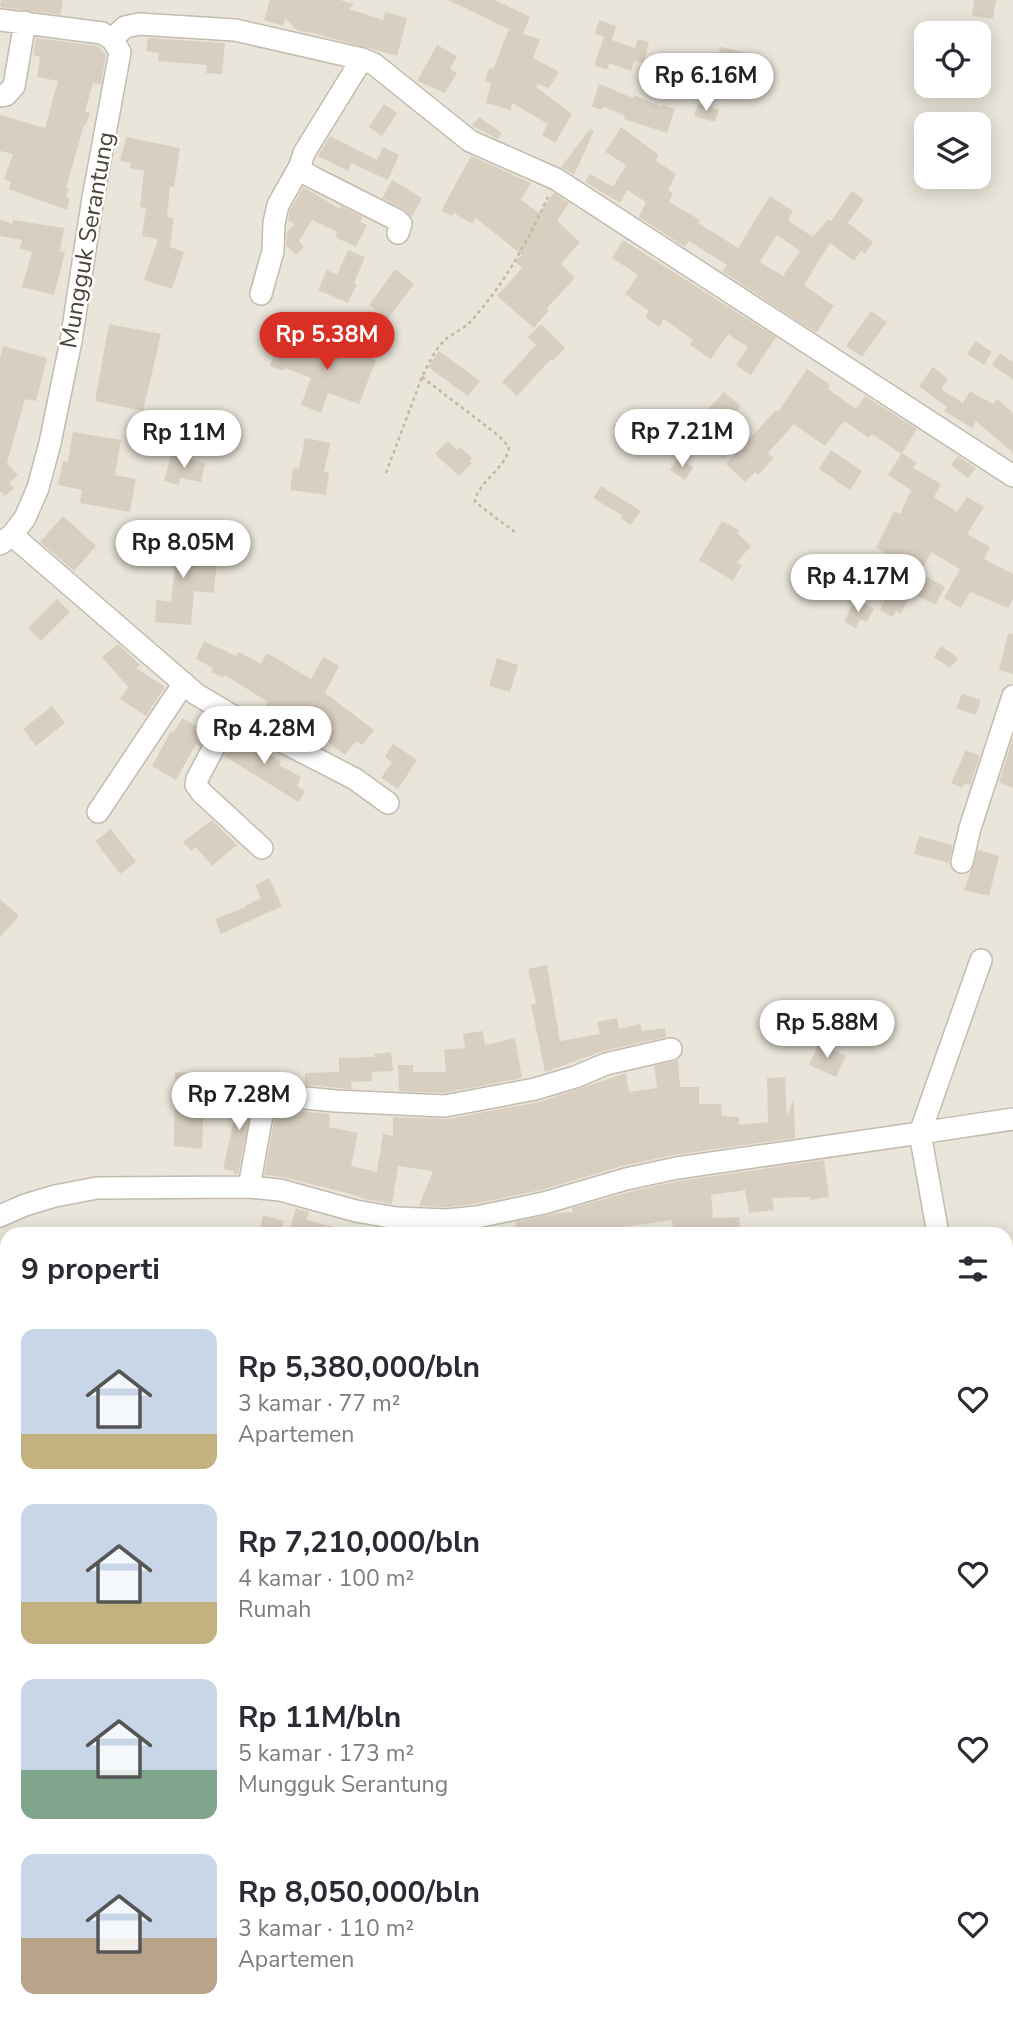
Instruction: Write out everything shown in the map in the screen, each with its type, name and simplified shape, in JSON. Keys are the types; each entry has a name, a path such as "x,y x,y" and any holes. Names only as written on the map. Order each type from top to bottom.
{"street":[{"path":"0,20 93,31 112,39 131,25 175,25 235,30 374,64 470,141 556,180 1013,476"},
{"path":"0,96 6,95 14,86 25,22"},
{"name":"Mungguk Serantung","path":"6,539 25,518 38,488 50,443 71,341 92,204 120,52 112,39"},
{"path":"261,294 273,251 278,205 300,166 304,153 362,59"},
{"path":"300,166 305,173 397,220 401,225 398,233"},
{"path":"6,539 196,694 355,779 388,803"},
{"path":"98,812 184,683"},
{"path":"962,862 970,828 1008,731 1013,696"},
{"path":"231,715 196,785 262,848"},
{"path":"937,1227 920,1133 981,960"},
{"path":"249,1187 264,1104 274,1095 444,1106 535,1089 606,1064 671,1049"},
{"path":"0,1216 55,1196 97,1188 249,1187 281,1190 336,1203 356,1211 396,1218 447,1220 477,1217 544,1203 626,1179 677,1168 1013,1119"}],"path":[{"path":"386,473 422,377 443,342 469,324 500,286 532,233 556,180"},
{"path":"422,377 499,436 509,447 508,457 476,494 475,502 516,533"}],"shaded area":[{"path":"0,0 1013,0 1013,1227 0,1227"}],"building":[{"path":"1,0 63,0 61,15 0,7"},
{"path":"270,0 340,0 354,4 349,9 383,20 385,12 407,18 397,56 298,31 285,18 283,26 264,20"},
{"path":"448,0 495,0 530,17 523,34 540,39 533,58 559,72 549,88 538,84 536,87 572,114 555,143 542,135 548,124 512,103 511,110 486,103 491,83 485,81 489,68 493,69 509,29"},
{"path":"974,0 996,0 993,19 972,16"},
{"path":"599,20 616,26 612,40 635,48 638,39 649,42 643,63 634,60 631,71 609,63 607,70 594,65 604,37 595,34"},
{"path":"36,38 98,46 106,55 101,84 93,83 85,111 90,113 66,188 69,188 66,197 70,199 67,210 9,189 11,182 4,179 13,154 0,151 0,115 45,128 58,81 37,77 40,57 33,55"},
{"path":"148,38 225,43 222,74 206,73 207,65 158,61 159,53 146,51"},
{"path":"437,45 457,56 450,69 457,73 445,93 417,81"},
{"path":"720,47 756,55 751,80 742,78 741,83 727,81 728,75 715,72"},
{"path":"599,84 633,98 634,95 661,107 662,105 675,109 667,133 624,119 625,116 604,107 598,109 592,106"},
{"path":"384,104 397,113 382,136 369,127"},
{"path":"698,104 719,110 715,122 694,116"},
{"path":"479,117 502,133 498,139 472,126"},
{"path":"621,127 659,155 655,160 676,174 668,190 673,194 669,202 700,220 698,223 738,248 770,196 793,211 788,220 813,237 828,219 831,221 852,191 864,200 848,223 873,242 865,254 861,251 854,261 830,243 804,285 834,306 816,333 722,271 727,265 689,241 685,247 639,217 646,202 627,190 620,203 585,182 590,174 613,187 626,165 605,152","holes":["777,235 800,251 783,276 760,262"]},
{"path":"590,129 594,131 574,175 561,167"},
{"path":"330,136 377,160 383,147 399,155 388,180 351,163 348,171 318,156"},
{"path":"126,137 180,148 174,187 170,187 167,217 174,218 170,247 184,252 172,289 144,280 158,239 142,236 146,208 140,207 144,171 130,168 131,163 120,161"},
{"path":"471,156 531,183 521,200 539,213 554,193 569,203 557,221 580,242 561,264 575,278 547,308 549,310 534,328 497,296 522,268 515,261 522,255 476,218 472,224 454,213 452,216 441,211"},
{"path":"392,180 422,198 412,217 382,198"},
{"path":"303,187 340,209 341,206 363,217 360,222 367,225 356,247 335,237 337,232 312,220 299,241 304,247 296,255 286,246 287,232 295,224 288,220 290,210"},
{"path":"0,219 12,224 13,220 64,228 60,251 65,252 54,295 22,287 32,252 20,249 22,240 0,236"},
{"path":"623,240 776,337 751,375 736,365 748,347 728,334 711,359 690,345 693,340 664,319 659,327 645,317 649,311 625,294 638,275 612,258"},
{"path":"348,250 365,257 348,303 318,290 327,270 337,275"},
{"path":"395,269 414,284 388,319 369,305"},
{"path":"871,311 887,322 862,357 846,346"},
{"path":"109,324 161,334 143,411 95,401"},
{"path":"541,324 565,348 553,361 551,359 517,396 502,382 536,345 528,337"},
{"path":"307,335 330,344 326,353 331,356 338,346 376,360 359,404 328,393 321,413 301,405 311,378 285,368 284,371 270,366 277,345 300,354"},
{"path":"976,341 992,352 984,365 967,354"},
{"path":"3,346 47,358 36,401 25,399 7,463 18,475 9,483 14,488 5,496 0,491 0,358"},
{"path":"439,351 480,381 468,396 428,367"},
{"path":"1000,353 1013,362 1013,379 992,365"},
{"path":"933,367 948,379 941,389 963,403 970,391 993,404 997,399 1013,413 1013,453 976,421 972,428 944,411 947,407 919,386"},
{"path":"807,369 830,385 828,389 856,409 865,396 917,429 902,453 917,463 913,468 941,484 934,497 957,512 967,497 984,507 967,534 990,547 984,559 1013,574 1013,599 1008,608 970,592 961,608 944,598 960,569 931,552 920,573 945,587 935,605 912,593 901,614 896,611 893,617 880,610 902,563 876,548 894,511 900,514 911,490 888,475 901,454 872,434 869,438 844,421 825,446 794,424 768,453 774,458 758,475 755,472 745,482 726,464 776,410 778,412"},
{"path":"724,392 741,406 724,425 707,410"},
{"path":"143,412 163,418 156,442 136,437"},
{"path":"73,432 121,440 115,475 136,479 130,512 80,503 82,490 58,485 63,461 68,462"},
{"path":"305,438 330,443 324,472 329,473 326,495 290,490 293,468 299,469"},
{"path":"447,441 458,450 460,447 472,458 469,461 472,463 459,476 435,454"},
{"path":"831,450 862,471 850,490 819,469"},
{"path":"171,454 205,463 201,482 180,478 179,485 164,481"},
{"path":"958,456 976,468 968,478 951,465"},
{"path":"678,458 693,468 685,480 670,470"},
{"path":"601,486 641,511 630,525 621,518 623,516 593,498"},
{"path":"63,516 96,546 74,571 40,542"},
{"path":"722,521 739,530 737,533 751,546 737,562 742,565 733,581 699,560"},
{"path":"146,540 193,543 193,555 217,558 214,593 194,591 191,625 155,622 156,600 171,602 176,558 145,556"},
{"path":"57,599 70,612 41,641 28,628"},
{"path":"855,599 874,609 867,622 860,619 856,628 844,622"},
{"path":"1008,633 1013,634 1013,674 999,670"},
{"path":"204,641 236,656 239,652 261,664 267,653 311,679 323,657 339,666 325,693 374,730 362,745 356,741 345,755 325,740 321,746 302,737 304,735 265,708 268,702 225,675 223,678 211,672 213,668 196,659"},
{"path":"118,644 140,665 136,668 165,687 146,716 120,699 128,687 102,657"},
{"path":"941,646 958,658 950,668 934,657"},
{"path":"497,658 518,665 510,692 489,686"},
{"path":"962,694 981,700 976,715 956,708"},
{"path":"52,706 65,723 36,746 23,729"},
{"path":"203,714 214,720 200,746 196,744 176,780 152,766 171,731 173,733 182,718 196,726"},
{"path":"237,733 270,750 268,753 281,762 279,765 301,777 297,786 305,791 299,802 224,756"},
{"path":"1013,738 1013,788 999,782"},
{"path":"393,744 417,760 398,789 381,778 392,762 385,757"},
{"path":"966,750 980,756 970,785 965,783 962,788 951,783"},
{"path":"212,820 237,845 212,866 196,847 191,851 183,842"},
{"path":"111,829 136,862 120,874 95,841"},
{"path":"919,836 953,845 949,863 914,854"},
{"path":"978,850 999,856 989,896 964,890"},
{"path":"269,878 282,906 221,934 215,919 261,898 255,885"},
{"path":"0,899 19,916 0,937"},
{"path":"547,965 560,1041 600,1034 597,1022 617,1018 619,1029 640,1024 642,1031 665,1028 666,1037 603,1051 545,1072 531,1004 536,1003 528,969"},
{"path":"483,1031 485,1045 515,1038 522,1078 444,1093 399,1091 398,1065 413,1065 413,1072 446,1072 444,1050 465,1048 463,1034"},
{"path":"819,1043 846,1056 836,1077 809,1065"},
{"path":"391,1052 393,1071 372,1072 372,1081 351,1082 352,1089 305,1085 305,1073 339,1072 339,1058 375,1057 374,1054"},
{"path":"678,1060 680,1087 699,1087 699,1104 721,1104 722,1116 739,1117 739,1125 768,1122 767,1078 785,1077 787,1116 794,1099 795,1138 674,1155 622,1166 541,1190 447,1207 419,1206 433,1171 398,1166 392,1204 283,1177 264,1175 278,1109 330,1114 329,1127 358,1133 351,1166 377,1172 383,1134 393,1136 393,1117 447,1119 539,1102 626,1073 629,1092 657,1088 654,1066"},
{"path":"175,1072 205,1074 202,1149 174,1146"},
{"path":"238,1093 254,1097 238,1174 234,1174 234,1171 223,1169"},
{"path":"824,1160 829,1197 810,1200 810,1197 772,1198 774,1210 749,1213 745,1190 711,1195 713,1218 739,1217 740,1227 673,1227 672,1220 622,1227 516,1227 515,1222 573,1212 572,1208 679,1181"},
{"path":"296,1208 309,1212 306,1220 335,1227 291,1227"},
{"path":"263,1215 284,1221 283,1227 260,1227"}]}
